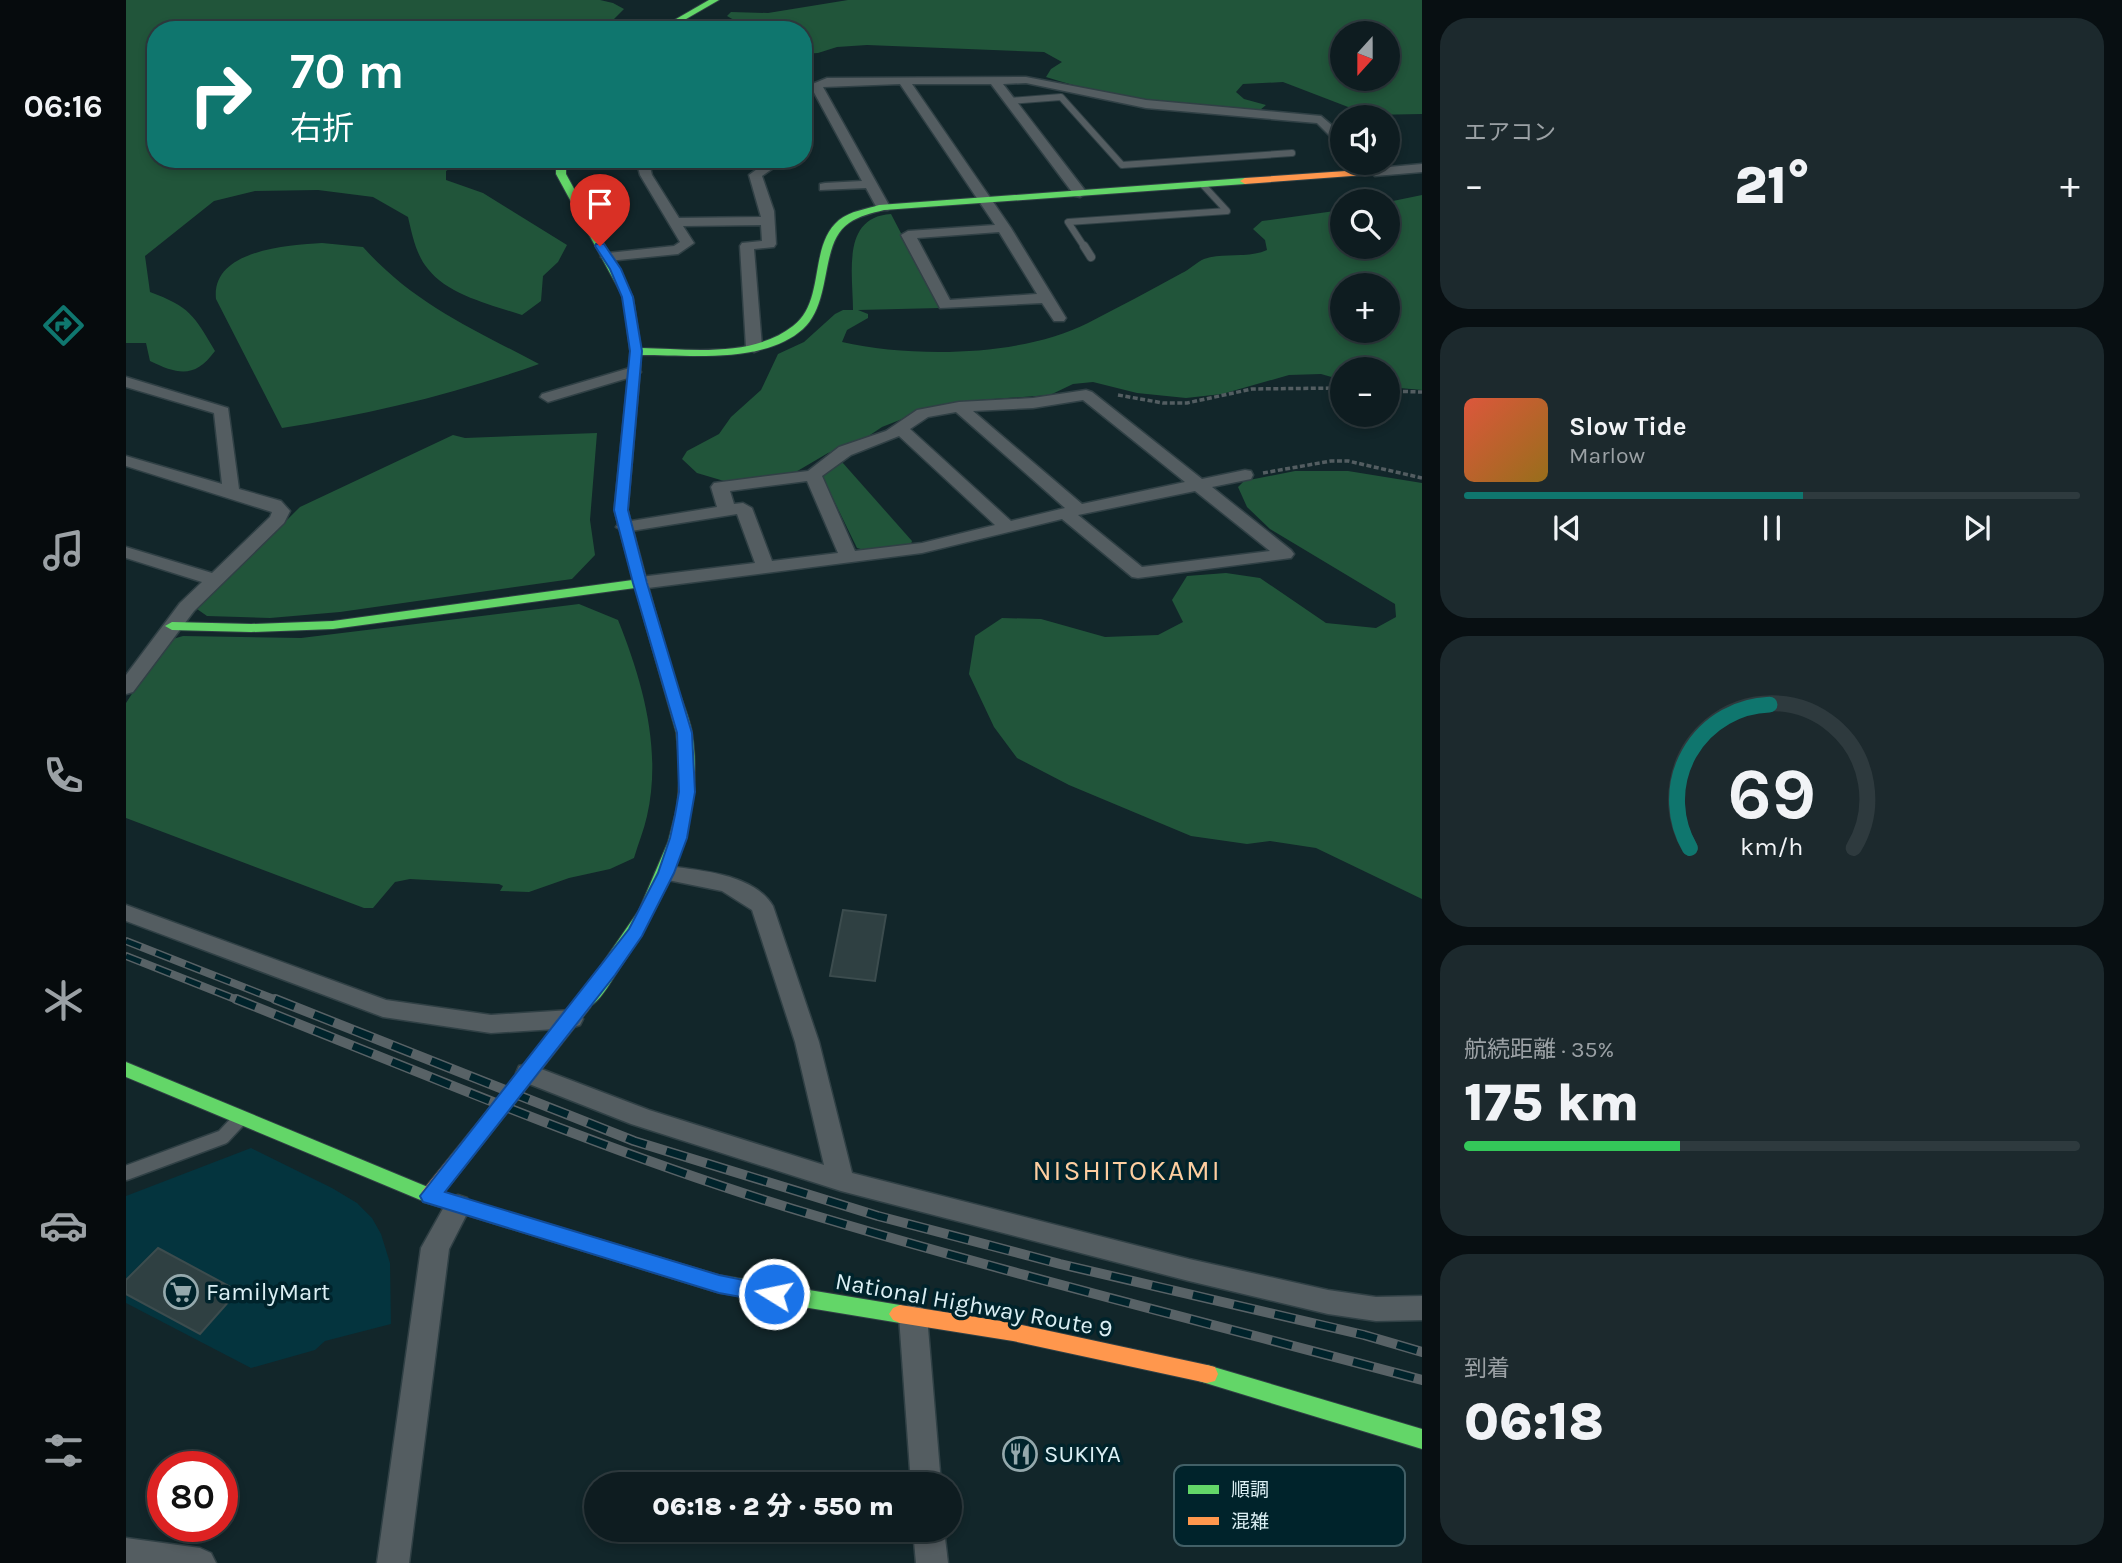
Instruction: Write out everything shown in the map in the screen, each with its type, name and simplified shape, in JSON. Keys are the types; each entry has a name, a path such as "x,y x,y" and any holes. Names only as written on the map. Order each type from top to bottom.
{"main road":[{"path":"676,21 715,0"},
{"path":"430,1196 636,931 666,873 679,838 687,792 684,733 621,510 636,351 628,297 561,174 561,168"},
{"path":"636,351 754,346 788,336 807,321 817,300 832,234 843,222 883,207 1203,185 1330,171"},
{"path":"172,626 251,628 332,625 640,583"},
{"name":"National Highway Route 9","path":"126,1069 430,1196 719,1284 1052,1339 1232,1380 1422,1439"}],"street":[{"path":"903,80 1004,228 1059,318"},
{"path":"883,207 816,85 827,81 903,80 1044,82 1146,104 1309,118 1321,120 1330,129"},
{"path":"994,80 1080,194"},
{"path":"608,257 678,250 687,243 644,168"},
{"path":"754,346 747,246 769,244 769,220 755,175 766,168"},
{"path":"1400,168 1422,168"},
{"path":"825,187 870,184"},
{"path":"674,222 769,220"},
{"path":"1004,228 908,235 945,305 1047,298"},
{"path":"548,397 633,373"},
{"path":"126,382 222,411 231,492"},
{"path":"727,510 720,487 813,475 845,452 892,434 923,413 959,407 1033,403 1086,395 1285,554 1138,573 959,407"},
{"path":"900,428 1007,527"},
{"path":"126,461 275,505 281,515 215,580 129,677"},
{"path":"813,475 849,558"},
{"path":"640,583 922,548 1198,483 1245,475"},
{"path":"625,527 743,508 766,568"},
{"path":"126,552 215,580"},
{"path":"666,873 733,886 751,895 762,906 807,1042 841,1181"},
{"path":"126,913 383,1008 491,1024 570,1018"},
{"path":"528,1073 640,1116 841,1181 1189,1270 1328,1302 1376,1309 1422,1308"},
{"path":"393,1563 435,1248 458,1206"},
{"path":"913,1316 925,1472"},
{"path":"930,1542 932,1563"},
{"path":"126,1553 200,1563"}],"lane":[{"path":"1010,100 1061,97 1122,165 1292,153"},
{"path":"1091,257 1068,222 1227,211 1203,185"},
{"path":"126,1173 223,1137 241,1118"}],"path":[{"path":"1086,395 1102,393 1163,403 1187,403 1252,389 1330,388"},
{"path":"1400,391 1422,392"},
{"path":"1245,475 1348,461 1422,478"}],"shaded area":[{"path":"251,1148 332,1188 357,1203 372,1218 381,1234 390,1263 391,1324 325,1341 315,1350 251,1368 126,1303 126,1196"}],"green space":[{"path":"126,0 600,0 624,9 612,21 147,21 147,168 451,168 446,171 446,180 483,193 567,245 558,262 543,276 541,301 522,315 471,298 447,286 428,269 420,257 408,217 373,197 318,190 255,191 214,201 145,256 150,292 174,302 196,320 215,351 208,360 193,370 178,371 150,361 146,343 126,343"},
{"path":"848,0 1422,0 1422,114 1400,114 1400,105 1343,105 1283,82 1243,84 1236,92 1244,99 1266,105 1260,110 1125,96 1046,77 1051,69 1062,62 1044,52 867,45 837,47 812,53 812,21 736,21 727,16 731,12 768,13"},
{"path":"1422,195 1422,390 1400,388 1400,357 1330,357 1330,377 1321,374 1289,375 1222,394 1186,398 1137,393 1093,382 1073,384 1050,395 965,401 935,406 882,427 858,443 828,453 794,473 768,479 724,481 697,473 682,459 687,451 719,434 731,417 761,390 778,354 804,342 835,314 843,310 853,310 853,250 864,225 875,218 891,214 940,308 858,310 868,314 868,318 847,330 842,342 901,351 933,352 999,348 1031,343 1061,334 1123,305 1204,259 1267,250 1265,240 1253,229 1262,221 1330,212 1330,259 1400,259 1400,200"},
{"path":"322,243 363,247 382,267 445,314 539,364 412,402 282,428 216,299 218,283 226,270 238,260 254,253"},
{"path":"597,433 590,520 595,555 572,579 340,612 270,618 207,616 197,609 300,507 453,435 465,438"},
{"path":"842,462 912,541 911,544 864,550 857,548 822,476"},
{"path":"1295,471 1348,471 1422,483 1422,899 1316,848 1270,841 1247,844 1191,836 1069,785 1017,758 994,727 969,674 975,636 1002,618 1041,619 1105,637 1158,635 1183,622 1172,600 1187,576 1226,573 1260,578 1326,623 1376,628 1396,617 1395,604 1270,529 1247,507 1238,487 1244,481"},
{"path":"579,604 618,620 635,667 648,716 651,791 646,821 634,858 610,869 569,878 529,892 500,891 503,886 499,884 410,879 395,882 373,908 364,908 126,818 126,703 166,641 183,636 301,638"}],"building":[{"path":"843,910 886,915 875,981 830,976"},
{"name":"FamilyMart","path":"158,1248 238,1291 200,1334 126,1294 126,1280"}],"railway":[{"path":"126,941 279,1001"},
{"path":"126,956 240,1001"},
{"path":"236,999 512,1110 652,1162 793,1209 1107,1297 1422,1380"},
{"path":"275,999 634,1141 878,1216 1060,1264 1364,1335 1422,1352"}],"traffic: fast":[{"path":"677,21 715,0"},
{"path":"561,168 561,174 628,297 636,351 635,364"},
{"path":"636,351 720,352 762,346 781,338 798,328 808,317 819,289 829,243 835,231 843,222 883,207 1245,181"},
{"path":"172,626 251,628 333,625 640,583"},
{"path":"584,1003 628,943 647,910 664,877 685,807 687,770 684,732 642,588"},
{"path":"126,1069 430,1196 719,1284 900,1314"},
{"path":"1207,1374 1422,1439"}],"traffic: slow":[{"path":"1245,181 1332,175"},
{"path":"635,364 621,510 642,588"},
{"path":"430,1196 584,1003"},
{"path":"900,1314 1013,1332 1207,1374"}],"place":[{"name":"FamilyMart","path":"181,1292"},
{"name":"SUKIYA","path":"1020,1454"}],"district":[{"name":"NISHITOKAMI","path":"1127,1170"}],"route":[{"path":"600,246 628,297 636,351 621,510 684,733 687,792 679,838 654,899 609,971 430,1196 719,1284 774,1294"}]}
